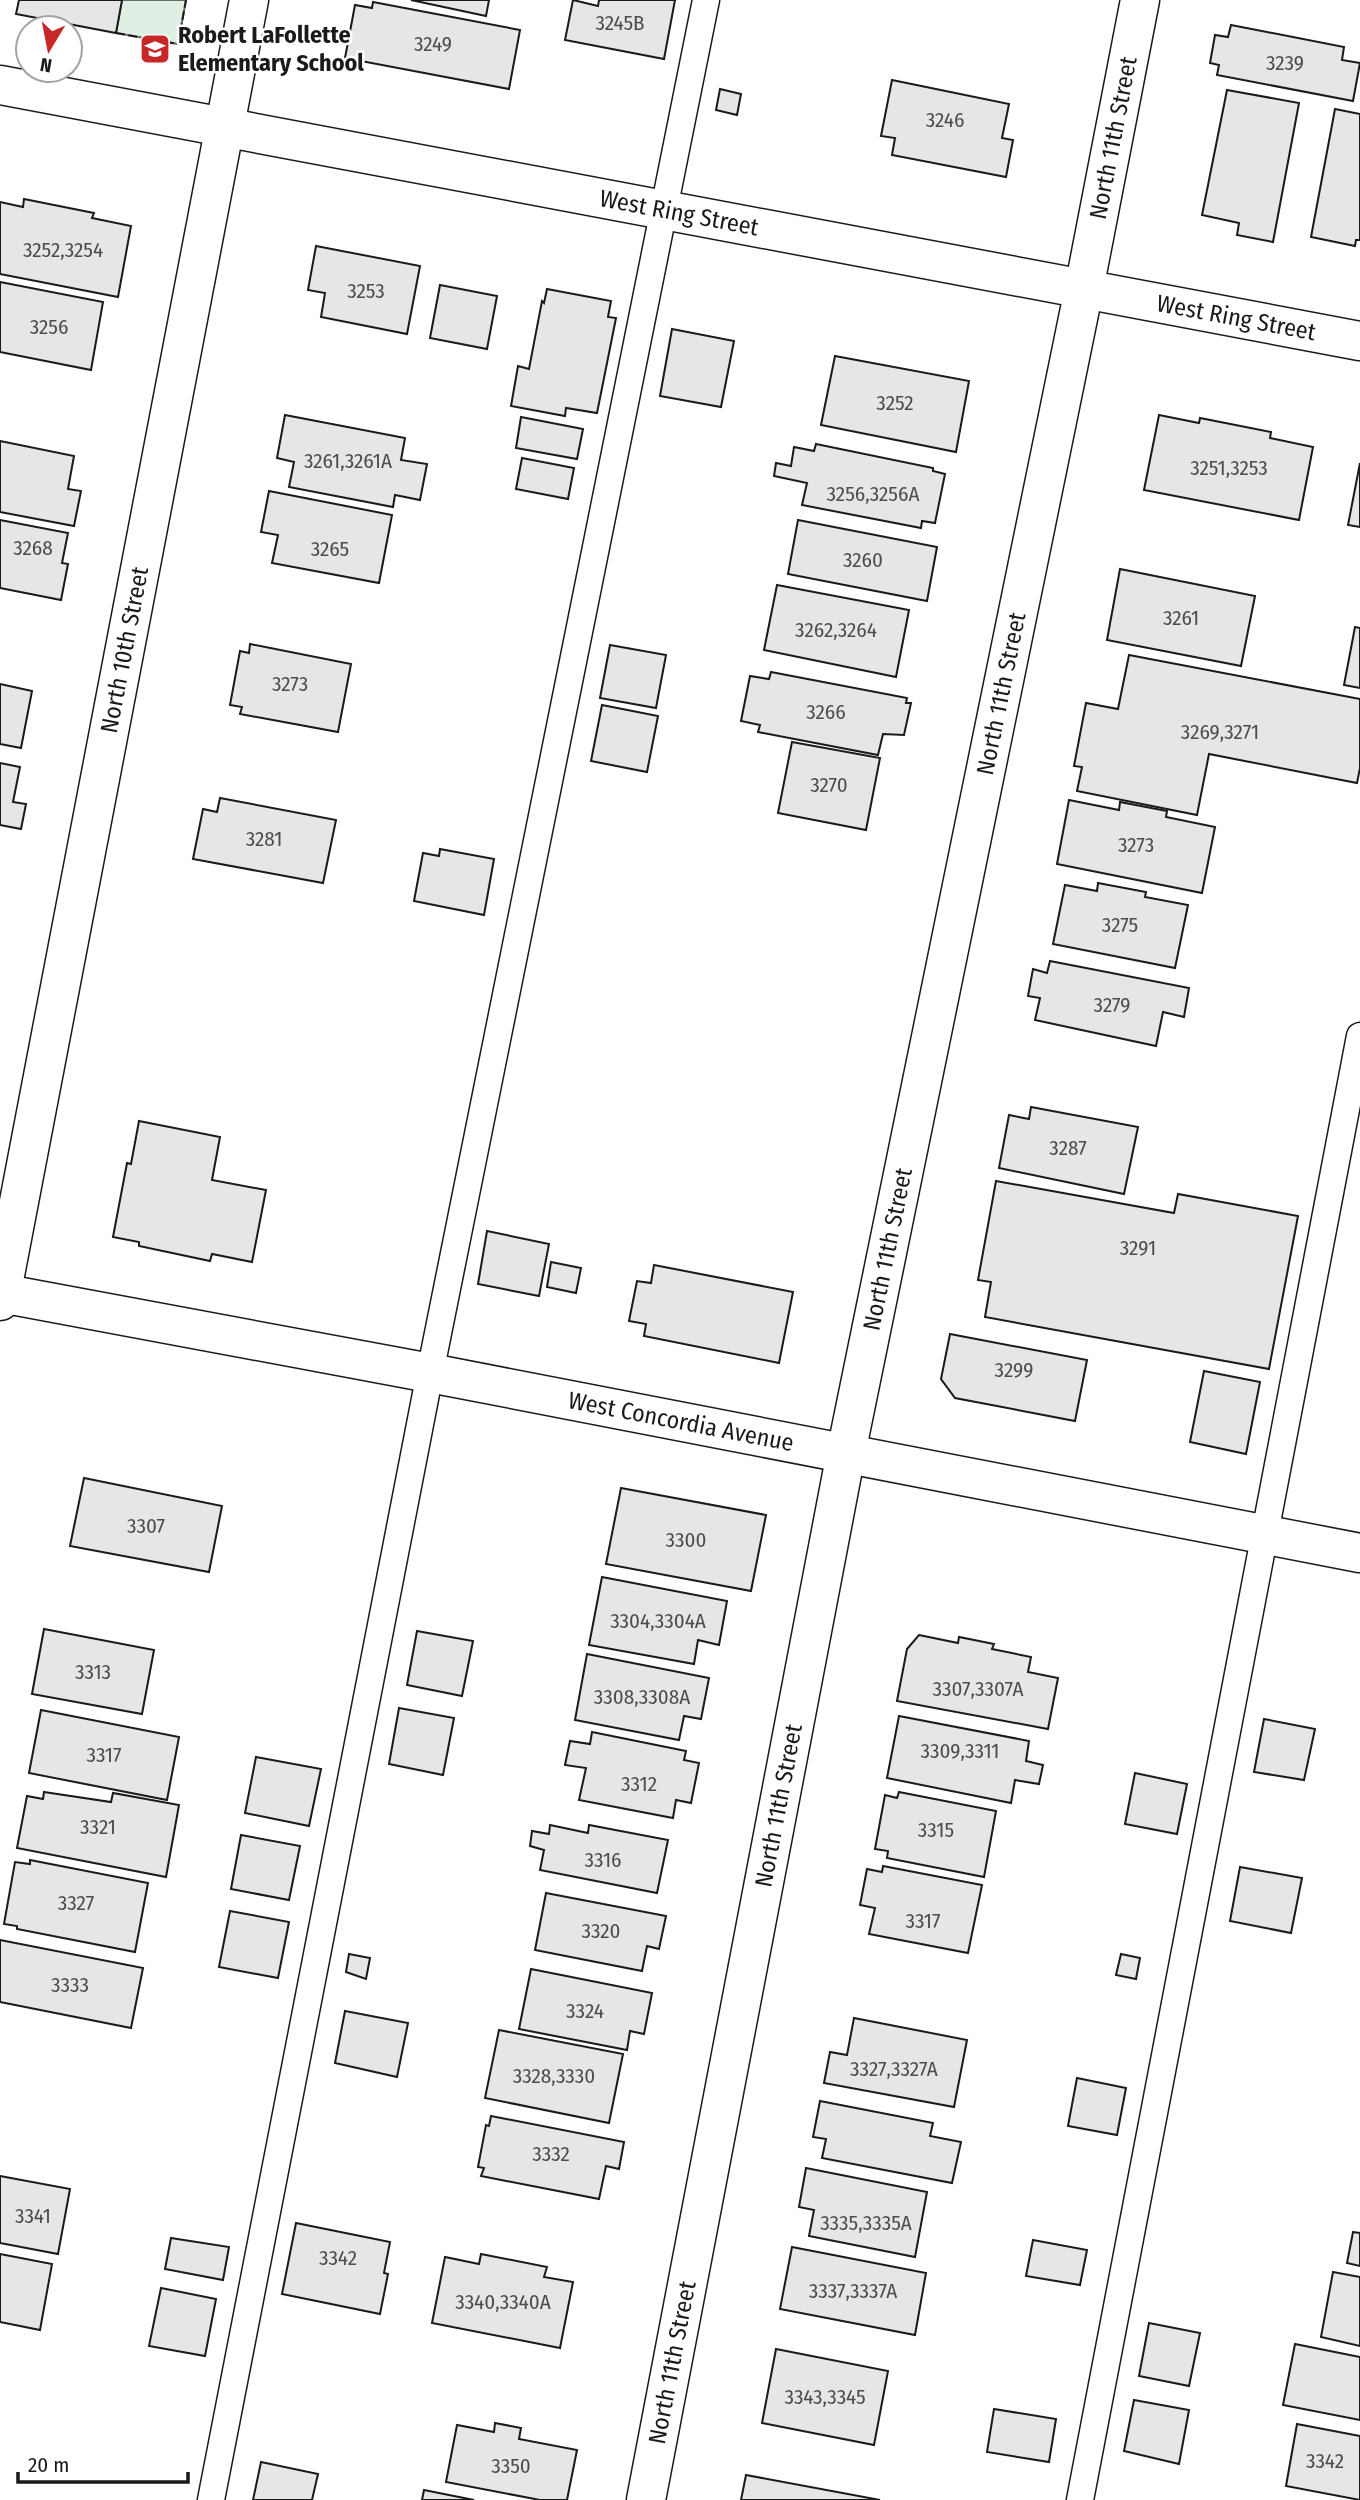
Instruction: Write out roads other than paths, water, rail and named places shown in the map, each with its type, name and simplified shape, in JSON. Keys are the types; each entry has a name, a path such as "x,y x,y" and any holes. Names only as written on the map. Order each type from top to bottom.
{"street":[{"name":"North 10th Street","path":"0,1296 249,0"},
{"name":"North 11th Street","path":"646,2500 846,1453 1084,289 1140,0"},
{"name":"West Ring Street","path":"0,85 1360,341"},
{"name":"West Concordia Avenue","path":"0,1296 430,1373 1360,1553"}],"lane":[{"path":"211,2500 430,1373 706,0"},
{"path":"1080,2500 1360,1036"}],"place":[{"name":"Robert LaFollette Elementary School","path":"155,49"}]}
